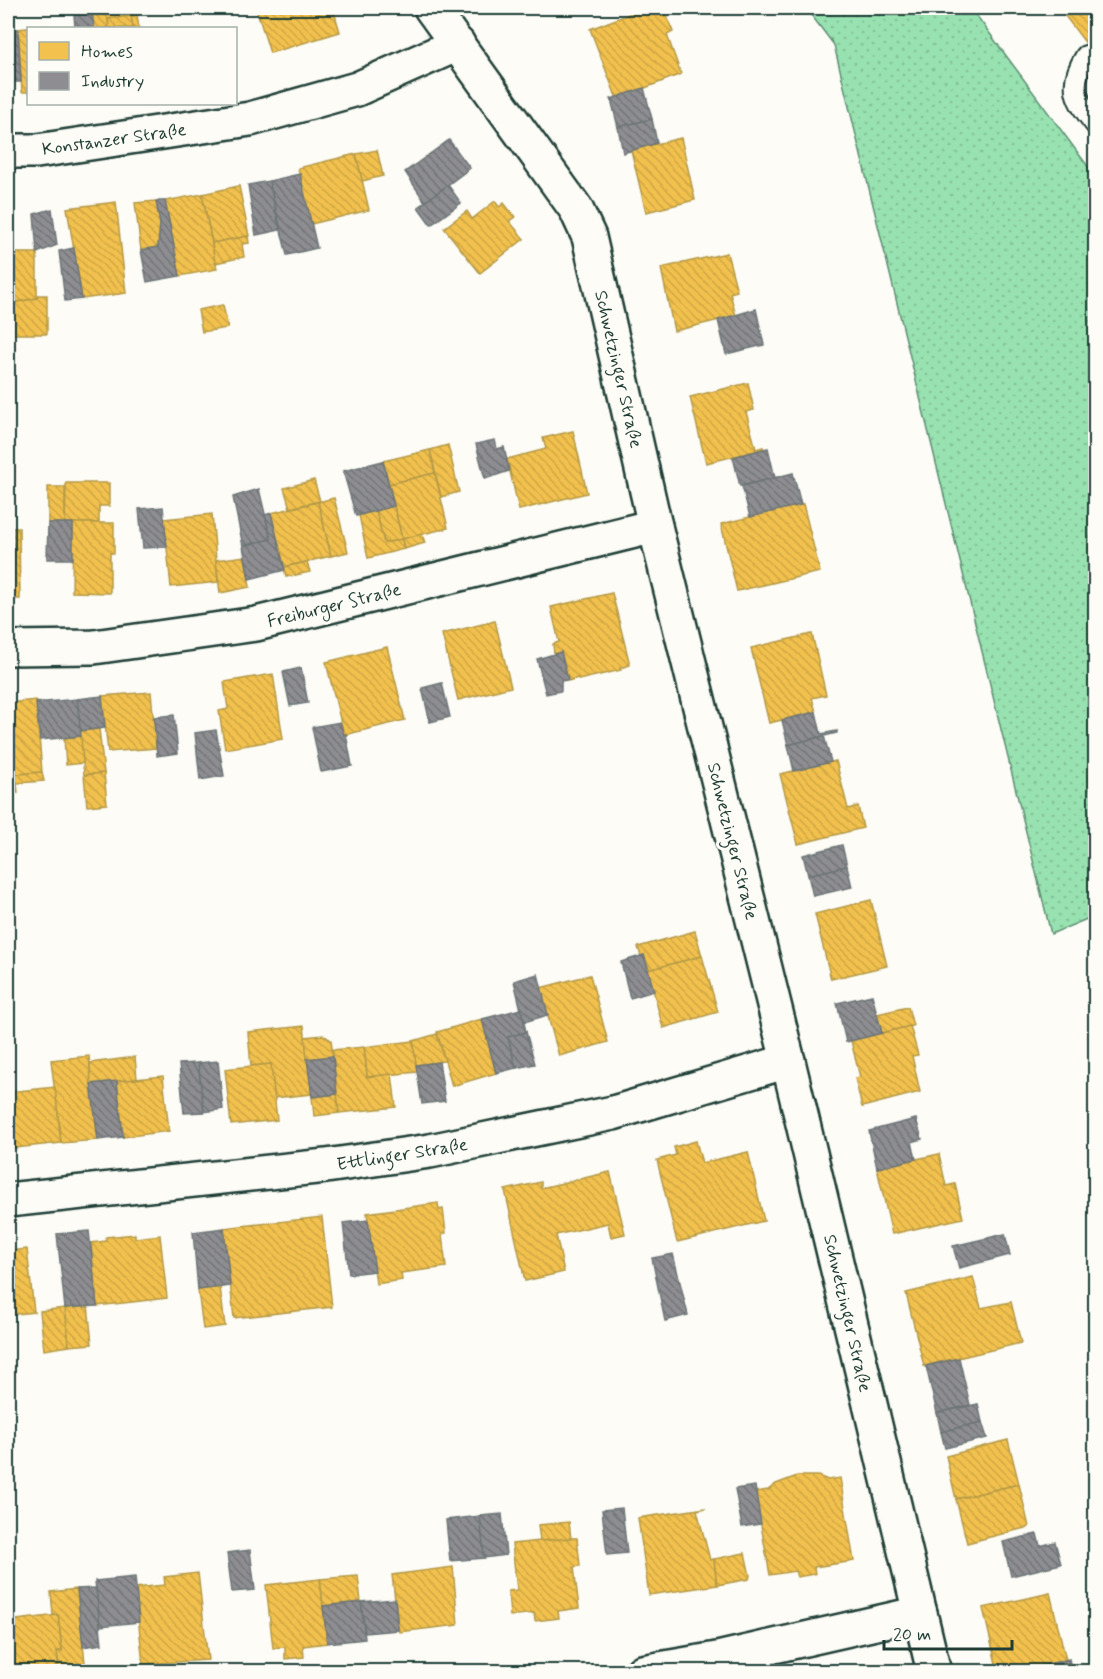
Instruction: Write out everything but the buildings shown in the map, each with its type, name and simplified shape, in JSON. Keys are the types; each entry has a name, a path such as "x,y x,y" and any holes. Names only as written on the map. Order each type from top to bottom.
{"street":[{"name":"Schwetzinger Straße","path":"431,8 576,209 590,237 655,526 788,1062 934,1671"},
{"name":"Konstanzer Straße","path":"8,151 48,149 250,119 357,89 459,44"},
{"name":"Freiburger Straße","path":"8,648 94,647 256,624 655,526"},
{"name":"Ettlinger Straße","path":"8,1200 326,1166 430,1151 613,1113 788,1062"},
{"path":"642,1671 717,1659 920,1613"}],"lane":[{"path":"1086,56 1078,68 1075,82 1076,96 1095,125"}],"green space":[{"path":"806,8 971,8 1095,176 1095,918 1094,916 1051,934 834,45"}]}
